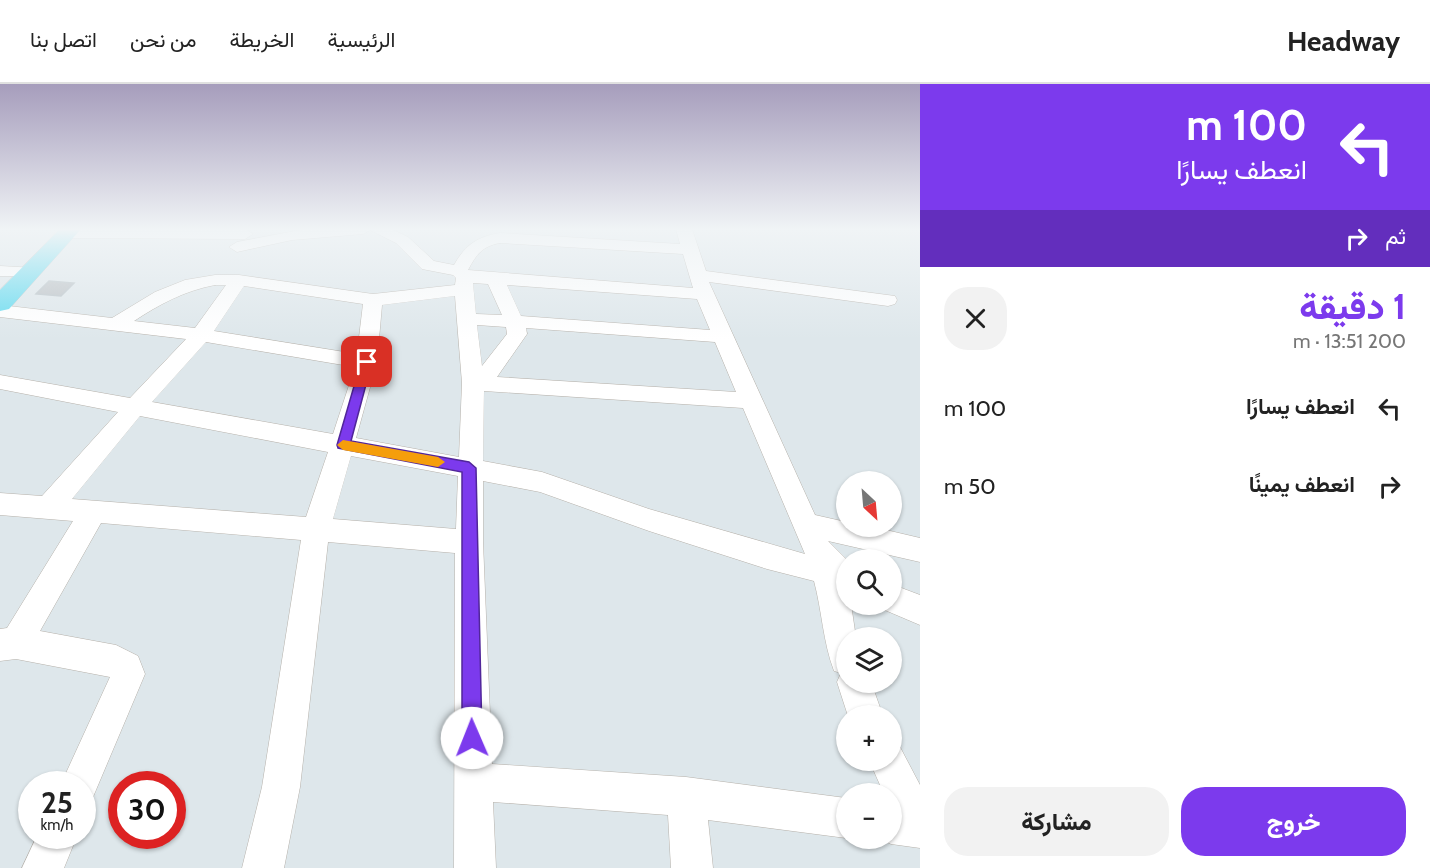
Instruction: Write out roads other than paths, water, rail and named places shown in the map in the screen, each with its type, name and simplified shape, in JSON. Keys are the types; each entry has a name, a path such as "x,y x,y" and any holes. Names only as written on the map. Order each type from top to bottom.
{"highway":[{"path":"0,304 36,266"}],"street":[{"path":"215,280 225,266"},
{"path":"429,266 463,280"},
{"path":"468,266 463,280 466,319 477,383 469,468 475,868"},
{"path":"695,266 723,337 753,400 817,549 836,572"},
{"path":"0,271 30,272"},
{"path":"477,383 516,337 517,329 495,279"},
{"path":"113,326 160,296 191,284 215,280 239,280 373,300 463,280 495,279 701,284 888,300"},
{"path":"48,508 200,336 239,280"},
{"path":"263,868 281,787 316,530 367,362 373,300"},
{"path":"0,311 200,336 367,362"},
{"path":"466,319 723,337"},
{"path":"0,382 542,482 649,520 806,567 836,572"},
{"path":"477,383 753,400"},
{"path":"0,504 469,542"},
{"path":"86,771 128,674 126,668 116,662 8,644 93,512"},
{"path":"808,525 920,550"},
{"path":"902,603 920,610"},
{"path":"892,771 920,827"},
{"path":"473,782 566,785 686,796 836,817"},
{"path":"686,796 692,868"},
{"path":"902,825 920,827"},
{"path":"43,868 51,849"}]}
